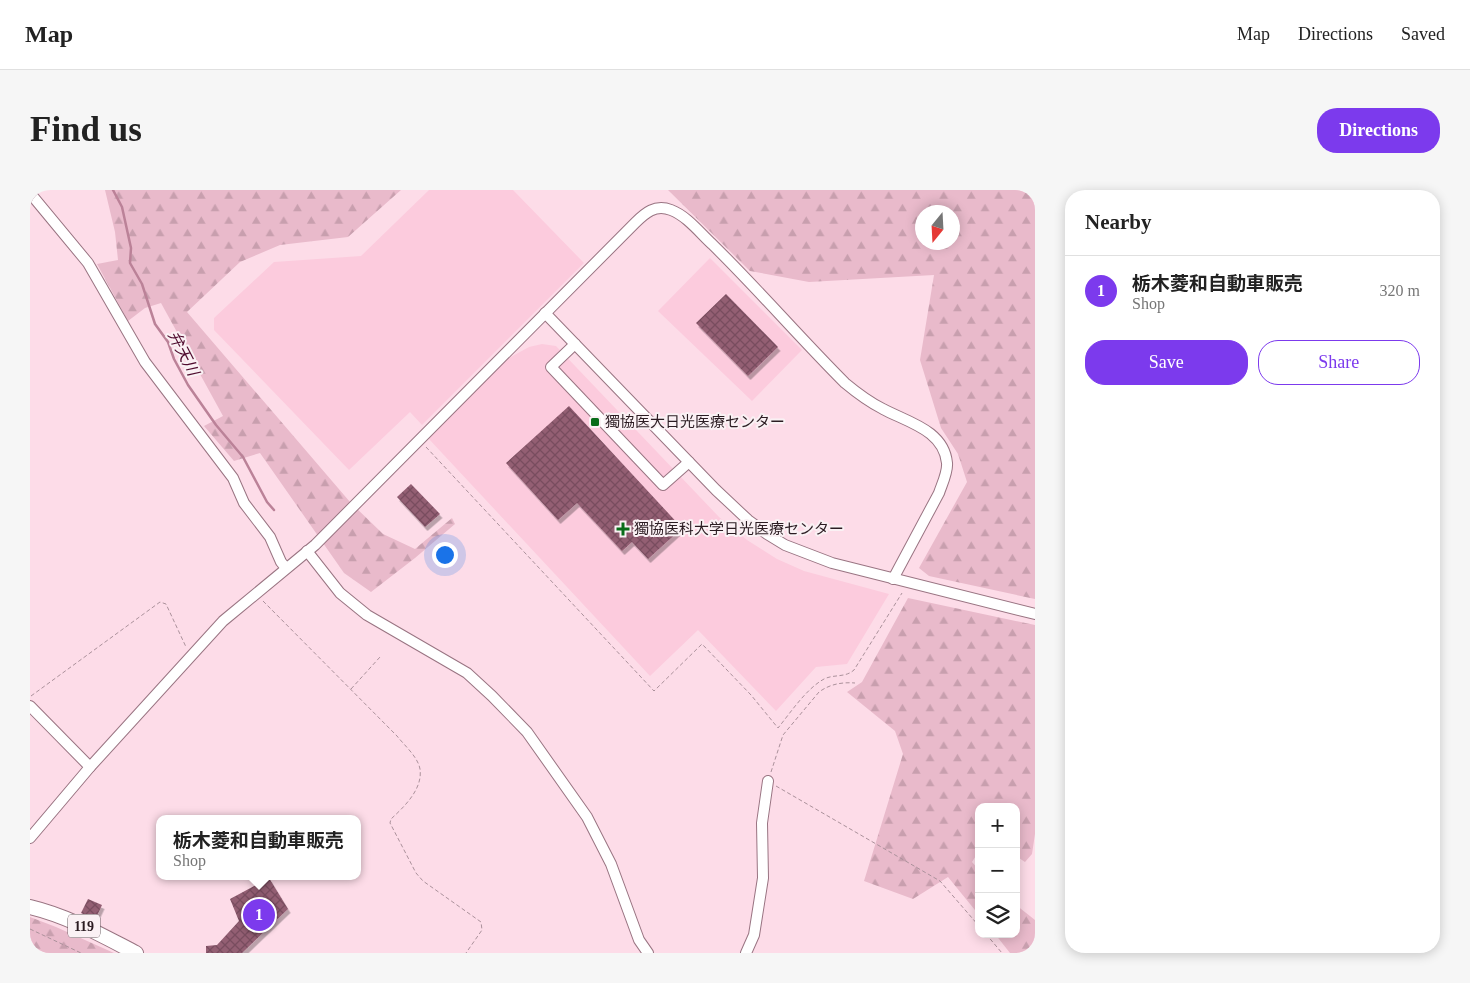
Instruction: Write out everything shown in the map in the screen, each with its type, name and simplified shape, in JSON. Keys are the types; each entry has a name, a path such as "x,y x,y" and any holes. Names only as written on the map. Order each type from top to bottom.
{"highway":[{"name":"119","path":"30,907 54,914 88,928 136,953"}],"street":[{"path":"30,193 88,263 145,362 233,478 244,503 270,537 281,562 286,568"},
{"path":"30,838 90,767 223,621 307,551 647,211 655,208 672,210 687,220 736,267 845,383 871,402 930,432 942,447 947,464 944,480 939,493 893,579"},
{"path":"545,313 689,462 748,520 779,542 832,563 1035,614"},
{"path":"575,344 551,367 663,485 689,462"},
{"path":"307,551 340,593 367,615 467,674 492,696 527,732 586,817 611,864 639,940 648,953"},
{"path":"30,706 90,767"},
{"path":"746,953 754,935 762,878 762,823 768,781"}],"path":[{"path":"419,439 654,691 702,644 778,728 822,680 843,676 854,670 902,593"},
{"path":"255,593 397,736 416,761 420,769 418,785 409,801 391,819 390,823 416,873 423,881 481,922 482,930 466,953"},
{"path":"30,696 160,602 166,604 190,657"},
{"path":"351,689 380,657"},
{"path":"855,683 842,683 826,687 819,692 783,735 768,781 940,881 975,921"},
{"path":"30,929 81,953"},
{"path":"989,938 1002,953"}],"shaded area":[{"path":"429,190 513,190 584,263 422,425 410,412 349,470 214,330 214,318 274,262 361,256"},
{"path":"710,258 802,350 752,401 658,311"},
{"name":"獨協医科大学日光医療センター","path":"542,344 556,346 719,517 747,540 777,559 804,571 889,594 847,664 816,667 776,711 698,630 650,676 428,438 509,358 529,347"}],"green space":[{"path":"105,190 401,190 348,237 280,245 240,262 187,312 350,502 383,534 415,549 452,518 455,524 371,592 344,573 260,453 234,461 204,426 223,416 161,303 145,308 128,321 97,264 118,260 115,232"},
{"path":"668,190 1035,190 1035,599 929,576 919,568 967,482 958,454 941,428 920,360 934,275 809,282 750,271"},
{"path":"908,598 1035,625 1035,834 1032,854 1025,862 1020,859 1020,803 975,803 975,857 972,862 975,865 975,910 948,877 913,899 864,881 903,754 895,731 847,692 862,682"},
{"path":"1020,908 1035,920 1035,953 1010,953 998,938 1020,938"},
{"path":"30,917 56,927 114,953 30,953"}],"building":[{"path":"726,294 778,347 748,376 696,323"},
{"path":"569,406 682,528 648,559 632,542 622,551 577,503 558,520 506,463"},
{"path":"411,484 440,514 425,527 397,497"},
{"path":"265,880 270,880 288,909 242,953 206,953 206,946 217,945 239,921 230,899"},
{"path":"88,899 102,905 95,920 81,913"}],"waterway":[{"name":"弁天川","path":"113,190 122,207 131,248 130,263 142,284 155,324 168,342 174,359 188,385 216,425 243,457 267,502 274,510"}],"place":[{"name":"獨協医大日光医療センター","path":"595,422"},
{"name":"獨協医科大学日光医療センター","path":"623,529"},
{"name":"栃木菱和自動車販売","path":"259,915"}]}
